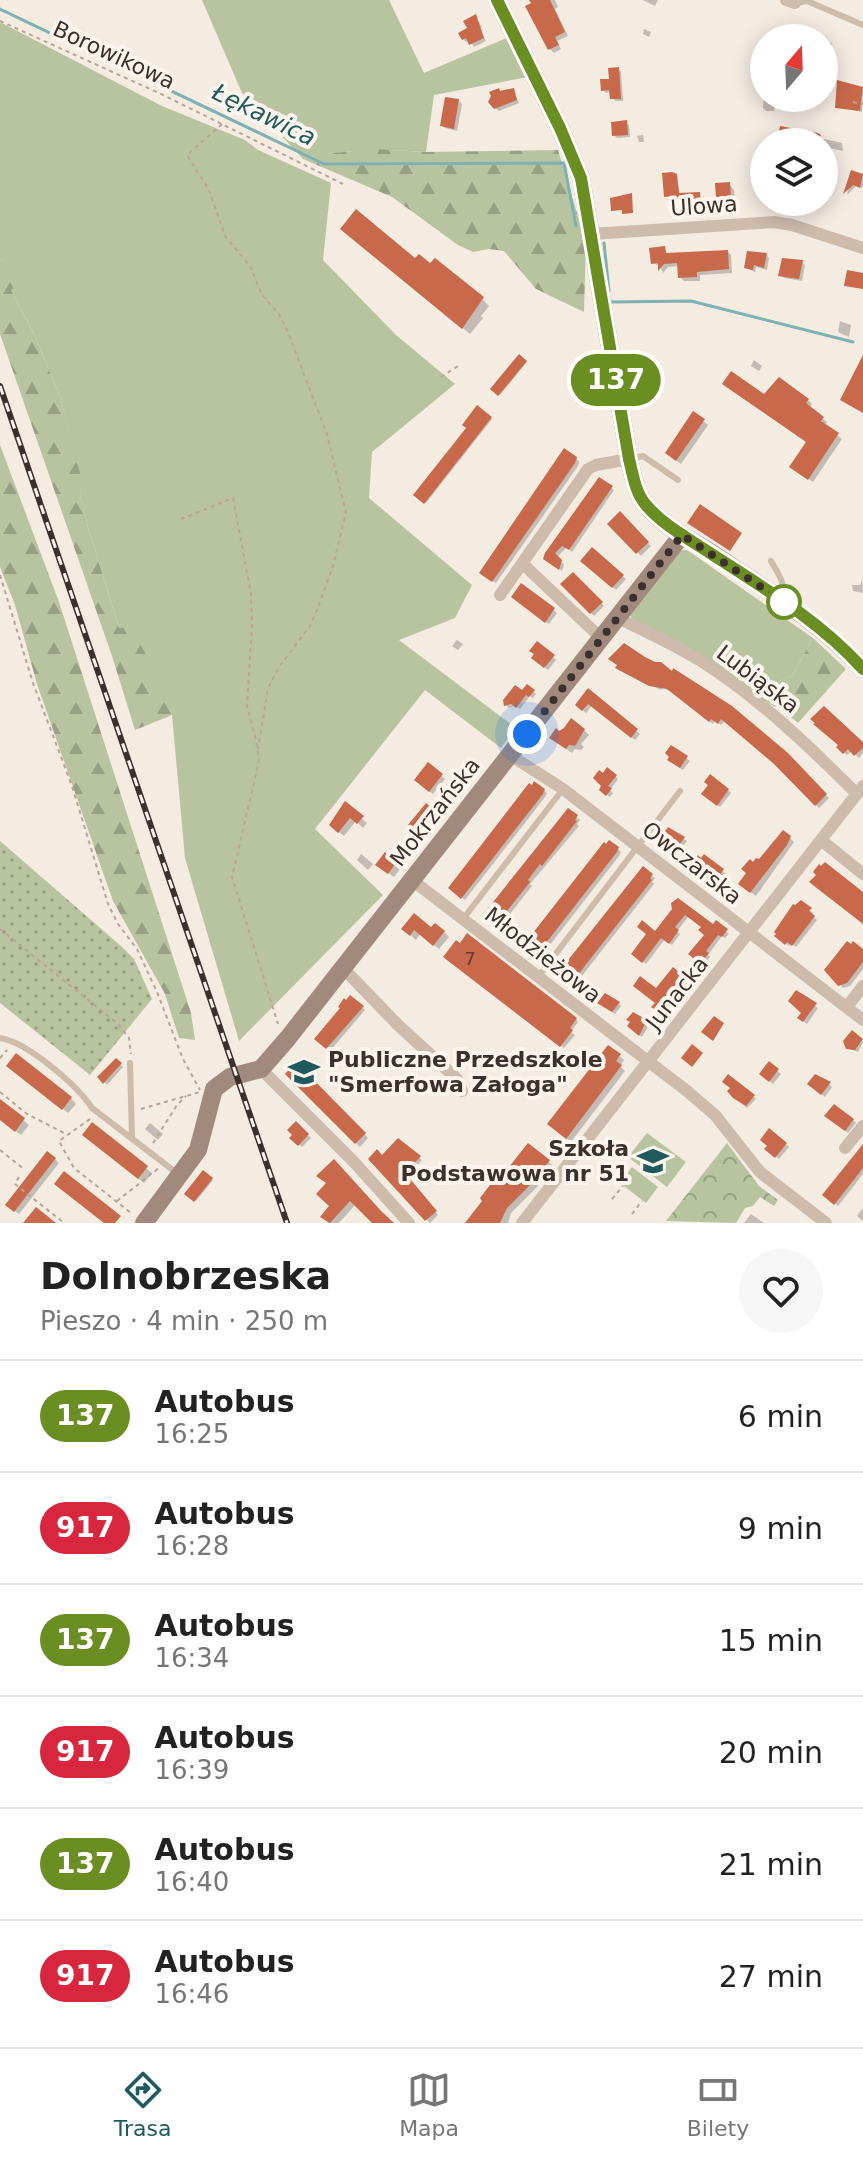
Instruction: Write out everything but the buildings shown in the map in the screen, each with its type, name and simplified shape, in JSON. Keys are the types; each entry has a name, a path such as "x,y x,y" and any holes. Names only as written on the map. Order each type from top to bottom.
{"street":[{"path":"497,0 581,178 629,459 635,486 644,503 682,535 781,600 845,649 863,669"},
{"name":"Ulowa","path":"591,234 774,222 863,248"},
{"path":"500,595 588,469 629,459"},
{"name":"Mokrzańska","path":"261,1069 682,535"},
{"path":"523,564 602,639"},
{"name":"Lubiąska","path":"618,618 698,660 746,693 860,790"},
{"name":"Owczarska","path":"510,755 563,789 863,1020"},
{"name":"Junacka","path":"522,1223 860,790"},
{"path":"821,840 863,874"},
{"name":"Młodzieżowa","path":"412,880 715,1115 760,1172 826,1223"},
{"path":"343,968 398,1025 457,1079 462,1091"},
{"path":"847,1007 863,986"},
{"path":"141,1221 172,1174 198,1150 214,1089 230,1077 261,1069 353,1161 409,1223"},
{"path":"845,1148 863,1126"}],"lane":[{"path":"791,2 807,1 863,25"},
{"path":"629,459 643,456 678,480"},
{"path":"771,561 784,591 781,600"},
{"path":"463,919 563,789"},
{"path":"538,977 680,791"},
{"path":"0,1038 16,1041 82,1094 92,1108 148,1150 172,1174"},
{"path":"130,1063 132,1138"}],"path":[{"name":"Borowikowa","path":"0,21 343,184"},
{"path":"853,102 863,104"},
{"path":"222,124 187,155 209,190 225,236 250,266 262,295 279,314 287,330 327,434 346,513 333,566 314,618 268,688 254,789 232,877 280,1031 288,1038"},
{"path":"441,377 458,366"},
{"path":"181,519 233,498 251,594 247,699 258,749"},
{"path":"0,575 33,683 72,786 108,904 118,924 137,949 183,1059 202,1092 132,1110"},
{"path":"0,929 118,1024 129,1038 130,1063"},
{"path":"0,1058 7,1049"},
{"path":"0,1092 27,1114 68,1135"},
{"path":"148,1150 187,1095"},
{"path":"59,1141 89,1118"},
{"path":"57,1137 74,1168 141,1221"},
{"path":"0,1150 25,1170"},
{"path":"117,1201 160,1167 172,1174"},
{"path":"19,1177 15,1184 64,1223"},
{"path":"612,1199 623,1186"},
{"path":"632,1214 642,1201"}],"green space":[{"path":"202,0 389,0 424,73 509,37 528,77 434,95 426,152 364,151 303,159 242,93"},
{"path":"0,22 162,106 245,140 258,150 331,183 323,260 396,335 455,384 372,452 369,498 472,585 455,618 399,640 516,728 501,748 425,690 315,829 383,895 239,1041 185,858 172,715 130,628 119,628 88,527 80,494 81,481 60,396 11,290 18,256 0,261"},
{"path":"373,149 426,152 558,150 586,243 584,312 536,289 504,251 489,249 473,252 458,245 392,197 303,159"},
{"path":"18,255 23,280 11,290 60,396 82,481 80,494 88,527 119,628 130,627 147,656 172,715 135,730 0,334 0,261"},
{"path":"0,445 59,602 191,1013 195,1040 179,1038 165,994 113,901 37,684 15,605 0,567"},
{"path":"680,550 687,550 813,638 792,676 770,685 760,698 632,619 630,614"},
{"path":"813,638 846,669 798,723 785,712 792,703 783,696 775,707 760,698 769,685 792,676"},
{"path":"0,841 134,959 152,999 90,1075 0,1003"},
{"path":"647,1133 686,1162 667,1187 628,1157"},
{"path":"727,1143 759,1186 778,1200 774,1206 760,1197 753,1206 745,1208 736,1223 666,1221"},
{"path":"632,1167 658,1187 646,1203 620,1183"}],"waterway":[{"name":"Łękawica","path":"0,9 324,164 564,163 576,226"},
{"name":"Łękawica","path":"604,243 609,291"},
{"name":"Łękawica","path":"610,299 610,302 691,301 853,342"}],"railway":[{"path":"0,386 287,1223"}],"bus line":[{"name":"137","path":"497,0 581,178 629,459 635,486 644,503 682,535 799,612 845,649 863,669"}],"place":[{"name":"Publiczne Przedszkole \"Smerfowa Załoga\"","path":"304,1072"},
{"name":"Szkoła Podstawowa nr 51","path":"653,1161"}],"route":[{"path":"527,734 682,535 784,602"}]}
